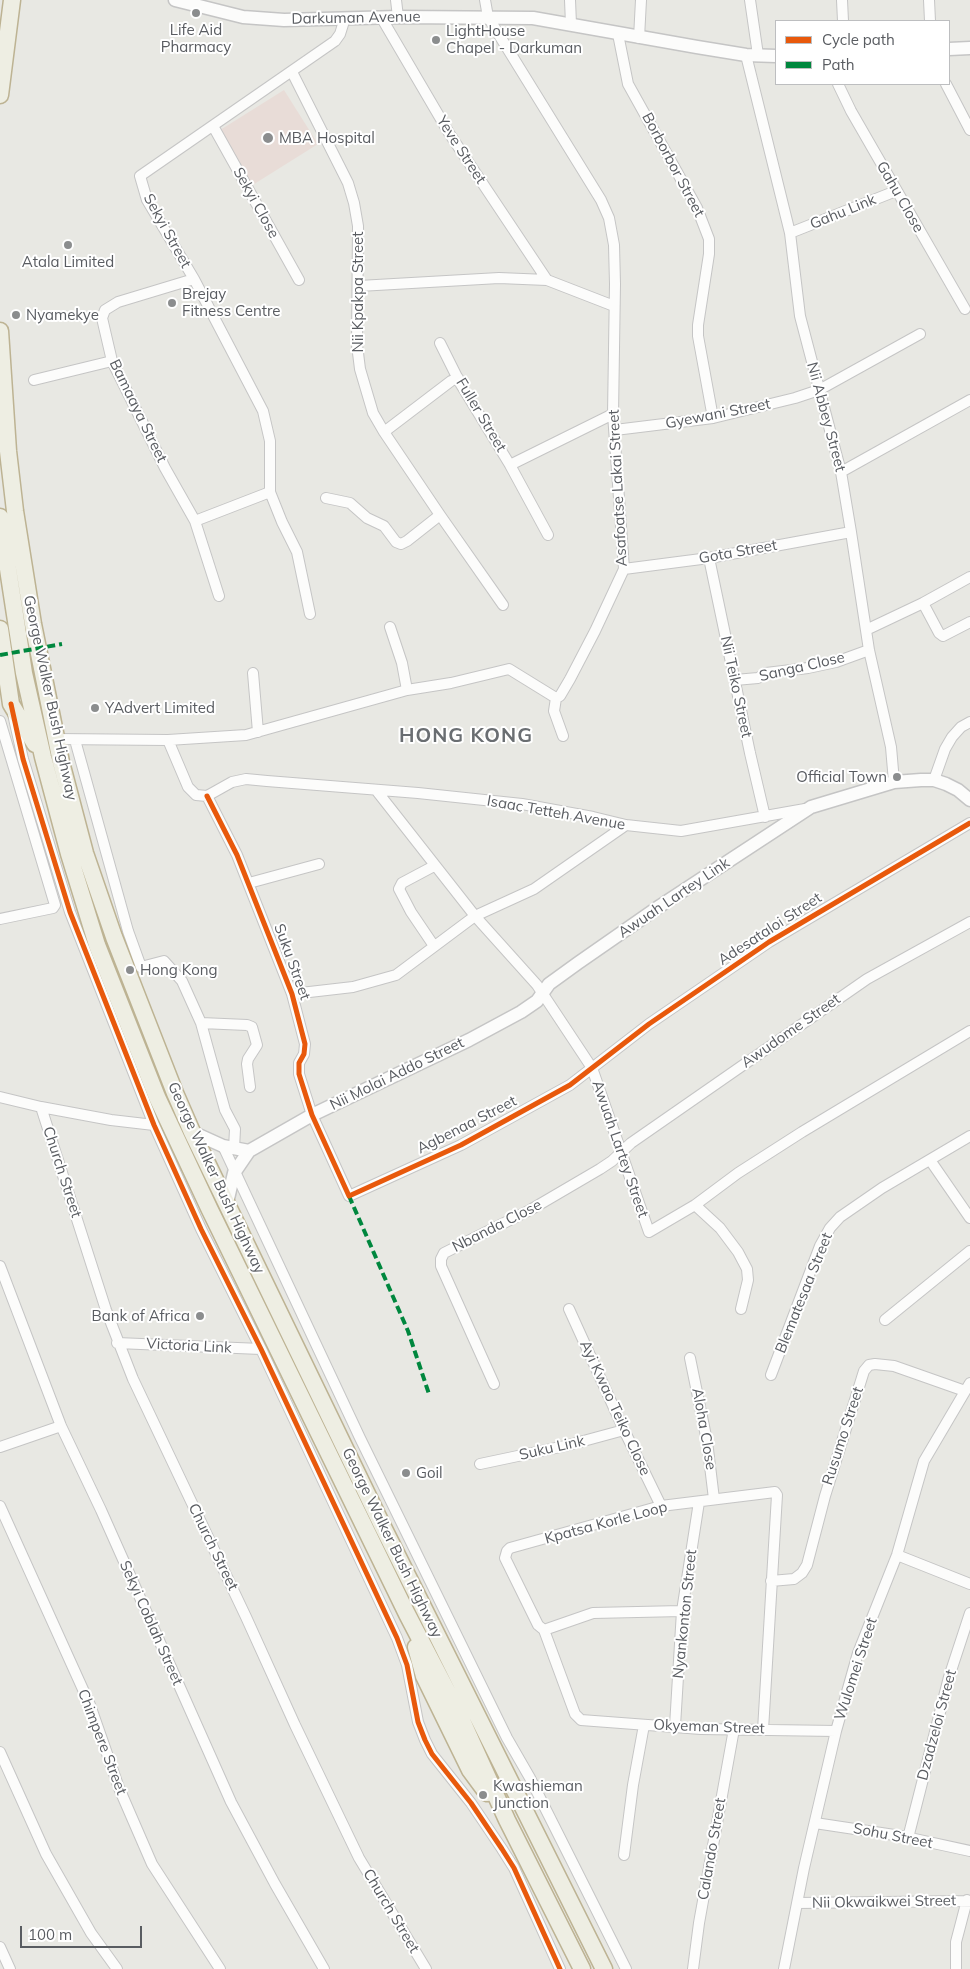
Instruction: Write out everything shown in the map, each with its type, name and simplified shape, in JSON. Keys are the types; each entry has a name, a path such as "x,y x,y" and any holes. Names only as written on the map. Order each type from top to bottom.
{"highway":[{"path":"0,95 13,2"},
{"name":"George Walker Bush Highway","path":"0,331 8,451 32,624 55,739 85,853 114,937 175,1094 192,1132 378,1516 604,1969"},
{"name":"George Walker Bush Highway","path":"0,517 24,673 43,757 69,854 97,945 156,1097 208,1208 407,1614 424,1676 470,1770 507,1820 582,1969"},
{"path":"0,629 7,701 43,757"}],"street":[{"name":"Darkuman Avenue","path":"178,0 244,17 284,20 398,16 533,18 639,38 752,55 775,56"},
{"path":"396,0 398,16"},
{"path":"485,0 488,17"},
{"path":"570,0 571,24"},
{"path":"639,38 641,0"},
{"name":"Nii Abbey Street","path":"750,0 752,55 790,233 800,316 841,472 852,532 869,650 892,746 894,782"},
{"path":"842,0 843,20"},
{"path":"929,0 930,20"},
{"name":"Yeve Street","path":"381,17 449,133 547,280"},
{"name":"Asafoatse Lakai Street","path":"488,17 601,200 609,218 614,245 613,414 624,569 596,631 560,696 556,698"},
{"name":"Sekyi Street","path":"310,614 297,552 270,492 270,441 263,411 194,279 147,200 140,176 335,42 340,34 345,18"},
{"name":"Borborbor Street","path":"618,34 628,84 697,208 709,239 709,254 698,336 714,418"},
{"path":"950,49 970,48"},
{"name":"Nii Kpakpa Street","path":"292,72 348,183 354,203 358,226 357,345 360,369 373,413 440,515 504,605"},
{"name":"Gahu Close","path":"838,85 850,111 965,309"},
{"path":"947,85 970,130"},
{"name":"Sekyi Close","path":"213,126 299,280"},
{"name":"Gahu Link","path":"790,233 896,191"},
{"path":"358,286 499,278 547,280 614,306"},
{"name":"Bamaaya Street","path":"194,279 118,302 105,310 102,318 112,361 165,468 195,521 219,596"},
{"name":"Gyewani Street","path":"615,430 714,418 769,405 819,390 920,334"},
{"name":"Fuller Street","path":"440,343 456,379 510,465 613,414"},
{"path":"34,380 112,361"},
{"path":"384,432 456,379"},
{"path":"841,472 970,400"},
{"path":"510,465 548,535"},
{"path":"195,521 270,492"},
{"path":"326,498 350,503 367,518 384,526 396,542 401,544 440,515"},
{"name":"Gota Street","path":"624,569 709,558 852,532"},
{"name":"Nii Teiko Street","path":"709,558 766,817"},
{"path":"866,630 923,603 970,577"},
{"path":"923,603 939,633 943,636 970,622"},
{"path":"390,627 402,663 407,690"},
{"name":"Sanga Close","path":"735,680 758,678 766,673 827,664 869,650"},
{"path":"55,739 168,740 222,738 258,732 407,690 451,683 509,669 556,698 554,711 563,736"},
{"path":"253,673 258,732"},
{"path":"7,701 22,759 70,912 154,1125 201,1229 261,1349 397,1638 407,1665 418,1722 424,1740 432,1754 471,1803 506,1855 560,1969"},
{"path":"0,721 54,907 0,919"},
{"path":"934,780 952,737 961,727 970,722"},
{"path":"75,740 128,931 141,967 164,961 182,981 201,1023 223,1104 235,1129 228,1148 234,1173 360,1438 507,1738 530,1778 626,1969"},
{"path":"168,740 188,787 196,795 207,796"},
{"name":"Isaac Tetteh Avenue","path":"207,796 232,782 246,779 522,804 594,817 626,825 681,831 766,817 811,807 894,782 934,780 958,790 970,800"},
{"name":"Awuah Lartey Street","path":"376,790 475,916 537,985 592,1068 649,1232 695,1205 738,1173 970,1031"},
{"name":"Suku Street","path":"207,796 237,855 292,994 305,1044 304,1054 299,1063 299,1074 312,1116 349,1196"},
{"name":"Awuah Lartey Link","path":"543,994 549,984 578,963 660,906 811,807"},
{"name":"Adesataloi Street","path":"592,1068 649,1024 769,942 970,823"},
{"path":"292,994 353,987 396,975 475,916 534,889 626,825"},
{"path":"249,883 319,864"},
{"path":"434,866 402,883 399,889 411,912 434,946"},
{"name":"Awudome Street","path":"621,1153 782,1037 867,979 970,922"},
{"name":"Nii Molai Addo Street","path":"227,1203 234,1173 249,1151 312,1116 470,1040 521,1012 543,994"},
{"path":"201,1023 247,1025 252,1027 257,1045 247,1064 250,1086"},
{"name":"Agbenaa Street","path":"349,1196 461,1145 570,1085 592,1068"},
{"path":"0,1097 111,1120 154,1125"},
{"name":"Church Street","path":"41,1107 117,1342 137,1388 359,1858 426,1969"},
{"path":"192,1132 228,1148 249,1151"},
{"name":"Blematesaa Street","path":"771,1375 817,1253 830,1228 840,1217 875,1193 970,1136"},
{"name":"Nbanda Close","path":"494,1384 441,1266 444,1253 530,1210 606,1165 621,1153"},
{"path":"930,1160 970,1218"},
{"path":"695,1205 720,1228 738,1252 747,1269 748,1280 742,1309"},
{"path":"885,1320 970,1251"},
{"name":"Sekyi Coblah Street","path":"0,1266 61,1426 101,1510 231,1802 324,1969"},
{"name":"Ayi Kwao Teiko Close","path":"569,1310 661,1506"},
{"name":"Victoria Link","path":"117,1342 261,1349"},
{"name":"Aloha Close","path":"690,1358 707,1440 714,1499"},
{"name":"Rusumo Street","path":"771,1581 794,1580 807,1565 825,1496 866,1368 875,1364 894,1366 968,1387"},
{"name":"Wulomei Street","path":"784,1969 836,1731 858,1653 897,1555 924,1461 968,1387"},
{"path":"0,1447 61,1426"},
{"name":"Suku Link","path":"480,1464 565,1446 624,1430"},
{"name":"Kpatsa Korle Loop","path":"581,1720 575,1714 544,1630 538,1624 505,1558 507,1551 510,1548 661,1506 773,1492 777,1494 762,1730"},
{"name":"Nyankonton Street","path":"675,1726 682,1611 698,1502"},
{"name":"Chimpere Street","path":"0,1506 90,1705 119,1788 152,1864 220,1969"},
{"path":"897,1555 970,1584"},
{"path":"544,1630 593,1613 682,1611"},
{"name":"Dzadzeloi Street","path":"908,1838 949,1678 970,1613"},
{"name":"Okyeman Street","path":"581,1720 734,1729 836,1731"},
{"path":"624,1855 633,1785 644,1725"},
{"name":"Calando Street","path":"693,1969 699,1923 734,1729"},
{"path":"0,1752 46,1854 91,1933 117,1969"},
{"name":"Sohu Street","path":"815,1822 970,1851"},
{"path":"956,1969 956,1942 969,1900"},
{"name":"Nii Okwaikwei Street","path":"797,1903 969,1900"},
{"path":"0,1947 10,1969"}],"shaded area":[{"name":"MBA Hospital","path":"284,90 318,144 251,186 217,132"}],"marked path":[{"path":"0,655 62,644"},
{"path":"349,1196 408,1331 429,1394"}],"cycle path":[{"path":"11,704 23,759 70,912 154,1125 201,1229 261,1349 397,1638 407,1665 418,1722 425,1740 432,1754 471,1803 514,1868 560,1969"},
{"path":"207,796 237,855 292,994 305,1044 304,1054 299,1063 299,1074 312,1115 349,1196 461,1145 570,1085 649,1024 769,942 970,823"}],"place":[{"name":"Life Aid Pharmacy","path":"196,13"},
{"name":"LightHouse Chapel - Darkuman","path":"436,40"},
{"name":"MBA Hospital","path":"268,138"},
{"name":"Atala Limited","path":"68,245"},
{"name":"Brejay Fitness Centre","path":"172,303"},
{"name":"Nyamekye","path":"16,315"},
{"name":"YAdvert Limited","path":"95,708"},
{"name":"Official Town","path":"897,777"},
{"name":"Hong Kong","path":"130,970"},
{"name":"Bank of Africa","path":"200,1316"},
{"name":"Goil","path":"406,1473"},
{"name":"Kwashieman Junction","path":"483,1795"}],"district":[{"name":"HONG KONG","path":"466,736"}]}
